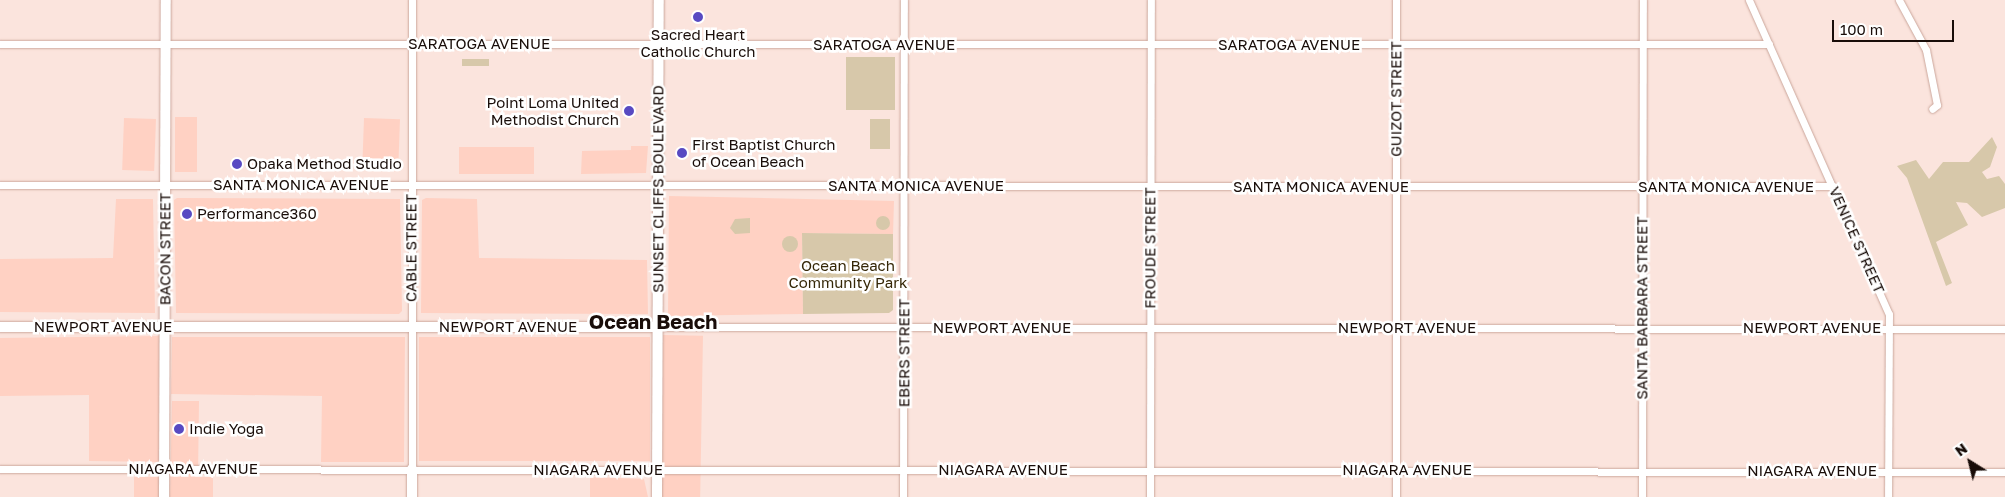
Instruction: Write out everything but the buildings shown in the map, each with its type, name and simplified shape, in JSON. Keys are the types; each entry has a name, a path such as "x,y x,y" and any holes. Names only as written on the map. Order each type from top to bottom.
{"street":[{"name":"BACON STREET","path":"164,497 166,0"},
{"name":"CABLE STREET","path":"412,0 412,497"},
{"name":"SUNSET CLIFFS BOULEVARD","path":"658,497 659,0"},
{"name":"EBERS STREET","path":"903,497 904,0"},
{"name":"FROUDE STREET","path":"1150,497 1149,186 1151,0"},
{"name":"GUIZOT STREET","path":"1396,0 1396,497"},
{"name":"SANTA BARBARA STREET","path":"1642,0 1642,497"},
{"name":"VENICE STREET","path":"1749,0 1885,304 1888,328 1888,497"},
{"path":"1899,0 1926,50 1936,105 1932,109"},
{"name":"SARATOGA AVENUE","path":"0,44 903,44 1150,46 1769,44"},
{"name":"SANTA MONICA AVENUE","path":"0,185 1832,186"},
{"name":"NEWPORT AVENUE","path":"0,327 2005,329"},
{"name":"NIAGARA AVENUE","path":"0,469 1150,469 2005,472"}],"shaded area":[{"path":"175,117 197,117 197,172 175,172"},
{"path":"124,118 156,119 154,171 122,170"},
{"path":"364,118 400,119 398,171 362,170"},
{"path":"631,146 648,146 646,173 581,174 582,151 631,150"},
{"path":"459,147 534,147 534,174 459,174"},
{"path":"669,196 894,201 893,234 802,233 803,314 668,316"},
{"path":"177,198 400,199 402,311 399,314 176,313 174,200"},
{"path":"426,198 477,199 479,258 647,260 648,314 421,313 422,200"},
{"path":"116,199 153,199 155,313 0,312 0,259 113,258"},
{"path":"663,335 703,336 700,497 660,497"},
{"path":"160,336 159,462 89,461 89,395 0,396 0,338"},
{"path":"172,337 405,337 404,462 321,462 322,396 171,394"},
{"path":"419,337 650,337 650,461 419,461"},
{"path":"172,401 199,401 198,477 213,477 213,497 170,497"},
{"path":"134,477 159,477 159,497 134,497"},
{"path":"590,477 644,479 648,497 590,497"}],"green space":[{"path":"846,57 895,57 895,110 846,110"},
{"path":"462,59 489,59 489,66 462,66"},
{"path":"870,119 890,119 890,149 870,149"},
{"path":"1992,137 1997,147 1990,167 1982,172 1987,179 1999,176 2005,184 2005,208 1982,217 1967,203 1956,202 1968,225 1936,242 1952,283 1946,286 1907,178 1897,166 1916,160 1929,179 1943,162 1969,162"},
{"path":"880,216 886,216 890,223 886,230 880,230 876,226 876,220"},
{"path":"750,218 750,233 735,234 730,228 735,219"},
{"name":"Ocean Beach Community Park","path":"802,233 893,234 893,310 889,313 803,314"},
{"path":"790,236 796,238 798,244 796,250 790,252 784,250 782,244 784,238"}],"place":[{"name":"Sacred Heart Catholic Church","path":"698,17"},
{"name":"Point Loma United Methodist Church","path":"629,111"},
{"name":"First Baptist Church of Ocean Beach","path":"682,153"},
{"name":"Opaka Method Studio","path":"237,164"},
{"name":"Performance360","path":"187,214"},
{"name":"Indie Yoga","path":"179,429"}],"district":[{"name":"Ocean Beach","path":"653,321"}]}
